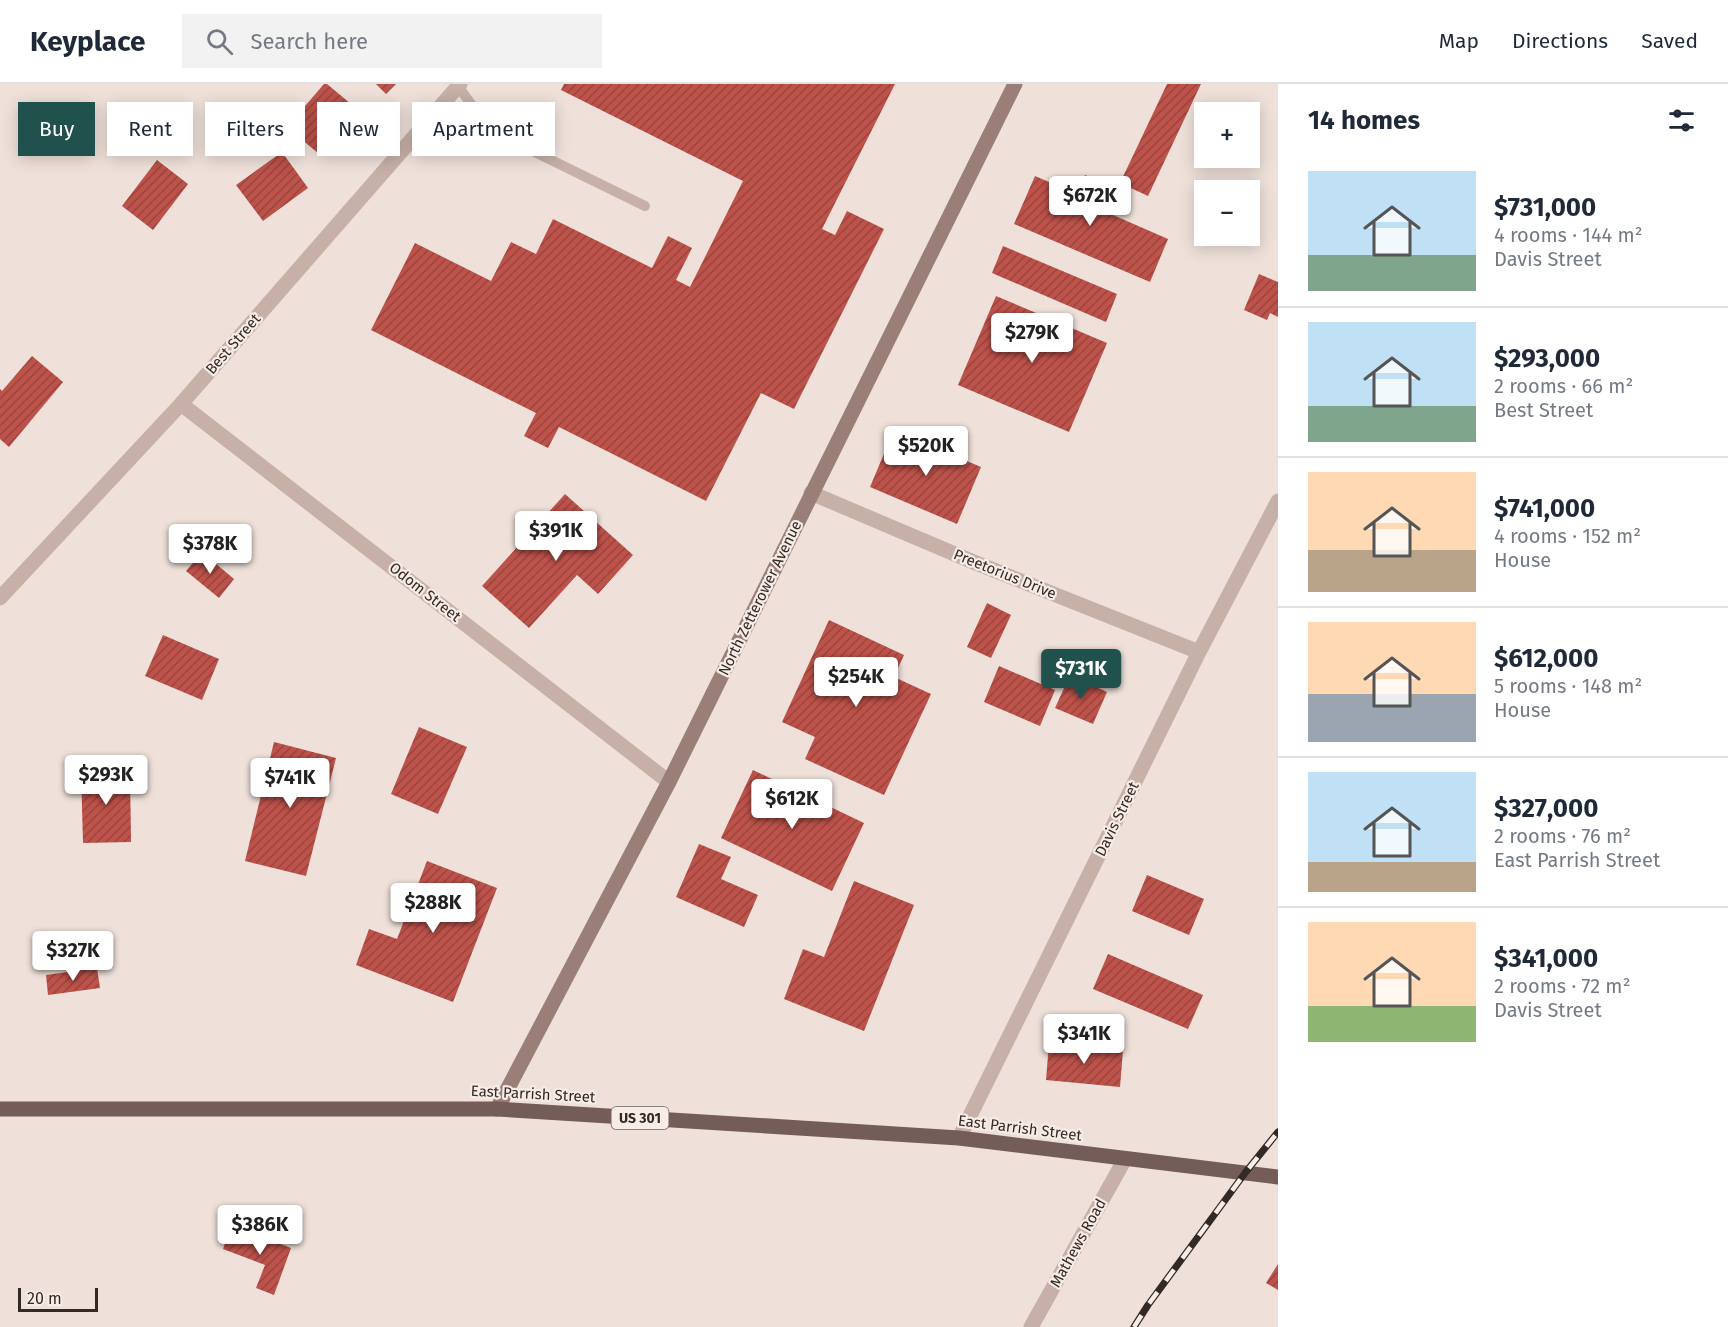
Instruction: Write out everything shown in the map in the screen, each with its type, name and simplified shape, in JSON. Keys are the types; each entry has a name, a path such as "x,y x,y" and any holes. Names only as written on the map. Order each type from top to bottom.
{"main road":[{"name":"East Parrish Street","path":"1,1110 497,1109 959,1138 1278,1177"}],"street":[{"name":"North Zetterower Avenue","path":"497,1109 669,782 1015,84"},
{"name":"Best Street","path":"0,598 181,404 459,85"},
{"name":"Odom Street","path":"181,404 669,782"},
{"name":"Preetorius Drive","path":"812,493 976,563 1199,652"},
{"name":"Davis Street","path":"959,1138 1199,652 1278,501"},
{"name":"Mathews Road","path":"1031,1327 1125,1159"}],"lane":[{"path":"459,85 490,130 645,206"}],"building":[{"path":"324,84 349,102 317,102 317,152 305,142 305,106"},
{"path":"376,84 396,84 386,94"},
{"path":"564,84 895,84 822,229 835,235 847,211 884,229 794,409 761,393 706,501 559,427 548,448 524,436 536,413 371,330 415,243 491,281 511,242 536,254 553,219 652,268 668,236 692,248 676,280 690,287 743,181 561,90"},
{"path":"1167,84 1201,84 1148,196 1120,183"},
{"path":"276,156 285,156 308,188 263,221 236,185"},
{"path":"157,160 188,184 153,230 122,206"},
{"path":"1085,175 1107,185 1097,208 1168,239 1150,282 1014,224 1035,176 1077,194"},
{"path":"1003,246 1117,294 1106,322 992,273"},
{"path":"1259,274 1278,282 1278,317 1270,313 1267,320 1244,310"},
{"path":"996,296 1107,343 1069,432 958,385"},
{"path":"32,356 63,382 9,447 0,439 0,389 2,391"},
{"path":"894,430 981,467 957,524 870,487"},
{"path":"565,494 633,555 598,594 577,575 529,628 482,586"},
{"path":"202,552 234,579 219,598 186,571"},
{"path":"987,603 1011,615 991,658 967,647"},
{"path":"829,620 904,655 894,677 931,694 884,795 805,759 815,737 782,722"},
{"path":"163,635 219,659 202,700 145,676"},
{"path":"999,666 1055,690 1040,726 984,702"},
{"path":"1070,675 1107,692 1093,724 1055,708"},
{"path":"419,727 467,747 438,814 391,794"},
{"path":"274,742 336,758 306,876 245,861"},
{"path":"130,770 131,842 83,843 81,771"},
{"path":"753,770 864,823 832,891 721,838"},
{"path":"699,844 731,857 721,879 758,895 744,927 676,897"},
{"path":"427,861 497,888 453,1002 356,965 369,929 397,939"},
{"path":"1147,875 1204,899 1189,935 1132,911"},
{"path":"854,881 914,905 864,1031 784,999 803,949 824,957"},
{"path":"1108,954 1203,995 1188,1029 1093,989"},
{"path":"97,968 100,988 48,995 46,975"},
{"path":"1049,1043 1123,1050 1120,1087 1046,1080"},
{"path":"232,1225 291,1248 274,1295 256,1288 265,1265 223,1249"},
{"path":"1278,1264 1278,1290 1266,1283"}],"railway":[{"path":"1134,1327 1245,1173 1278,1132"}]}
